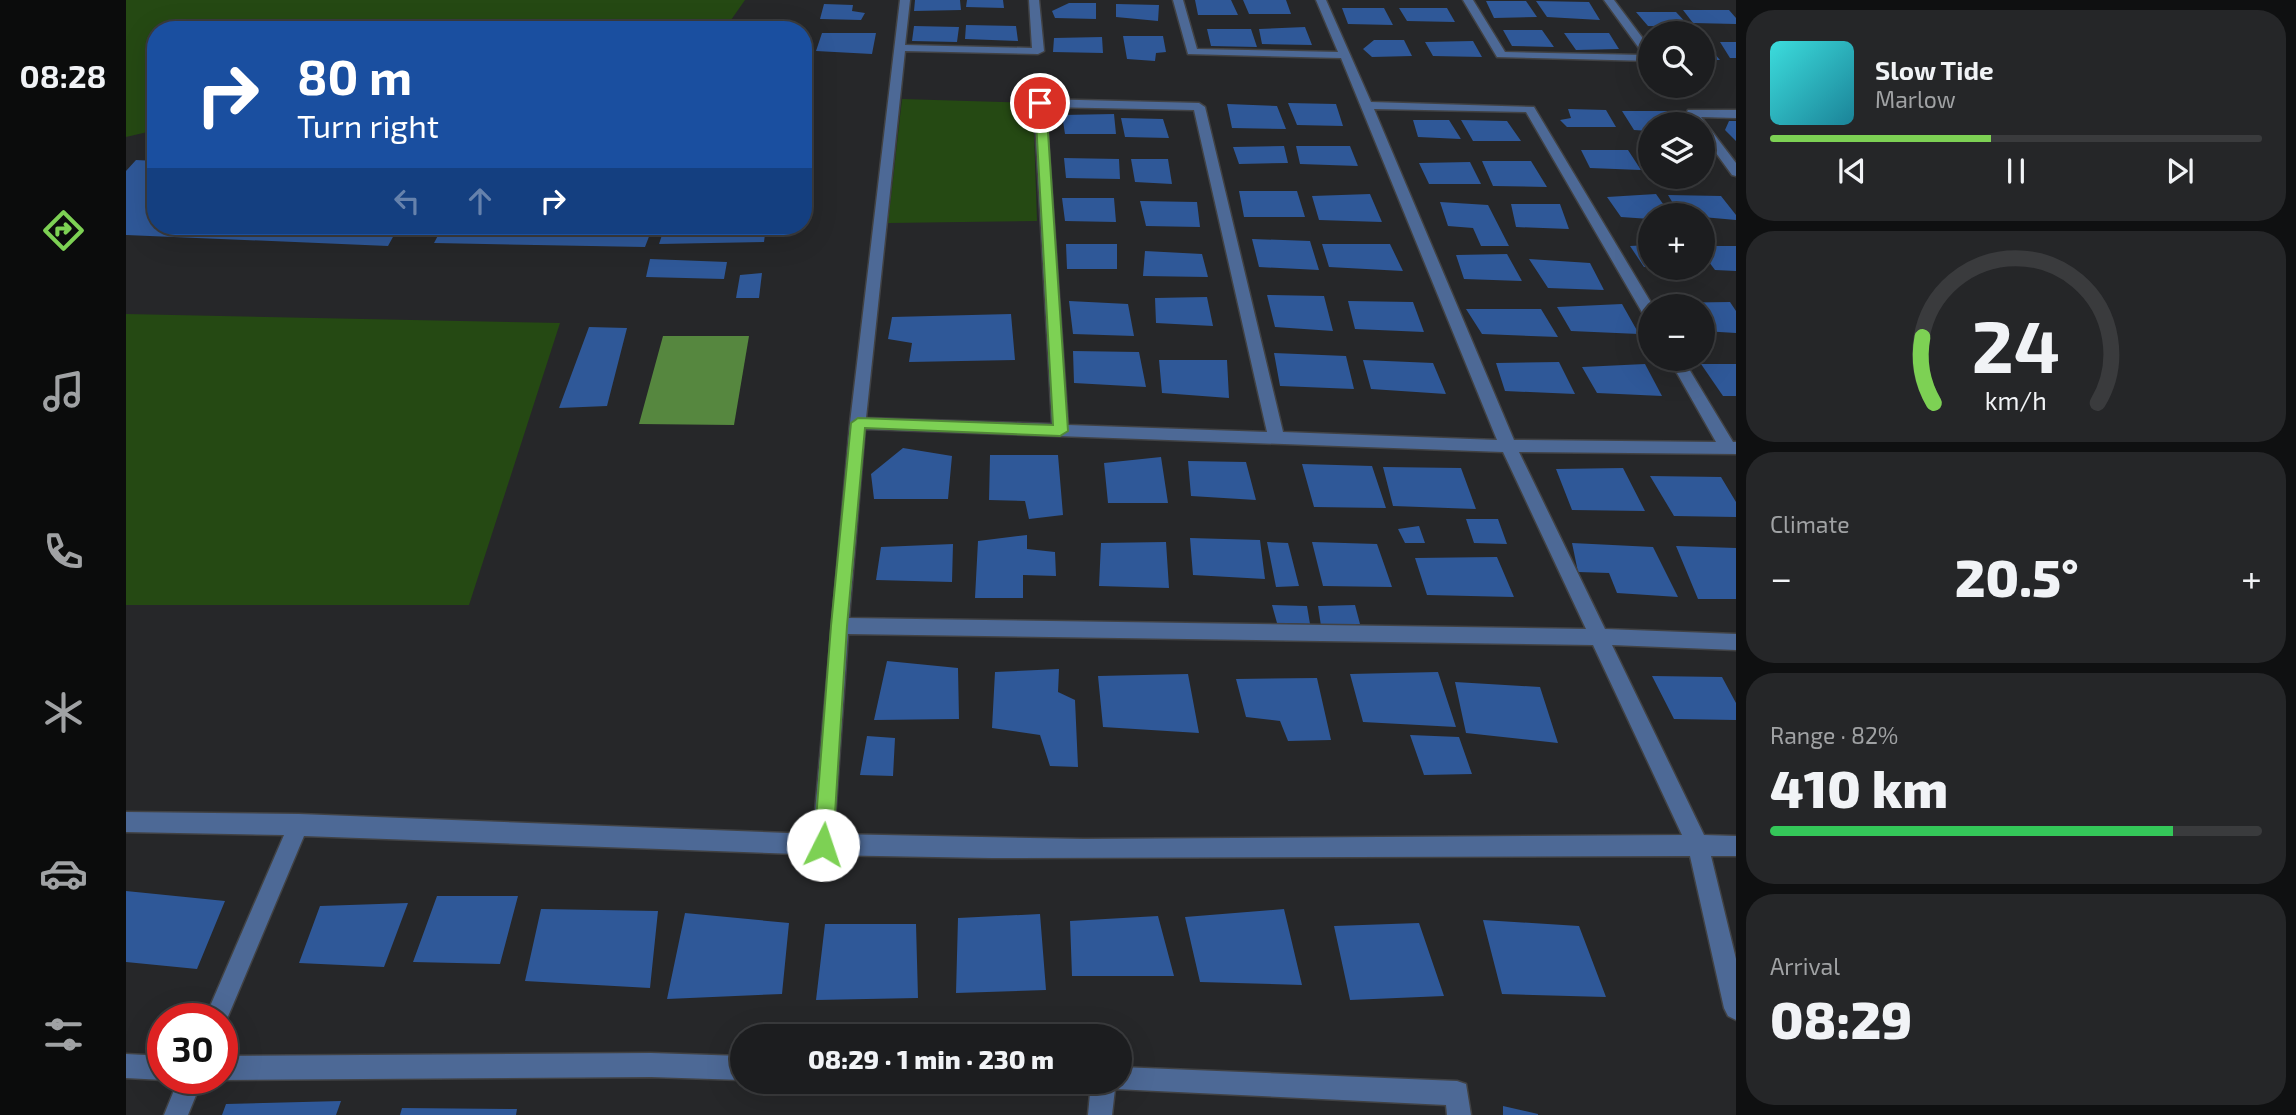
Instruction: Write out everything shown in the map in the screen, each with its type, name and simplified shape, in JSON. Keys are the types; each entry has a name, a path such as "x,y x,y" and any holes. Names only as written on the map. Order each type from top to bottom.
{"street":[{"path":"823,845 839,626 858,423 905,0"},
{"path":"900,48 1038,51 1034,0"},
{"path":"1178,0 1192,52 1345,55"},
{"path":"1321,0 1508,446 1698,845 1736,1008"},
{"path":"1468,0 1501,55 1638,56"},
{"path":"1609,0 1638,40"},
{"path":"1060,431 1040,103 1199,107 1276,436"},
{"path":"1366,105 1530,108 1638,294"},
{"path":"1715,114 1736,114"},
{"path":"1715,144 1736,172"},
{"path":"1684,371 1732,448"},
{"path":"858,423 1508,446 1732,448"},
{"path":"839,626 1597,637 1736,642"},
{"path":"126,821 299,824 823,845 1118,849 1736,846"},
{"path":"222,1003 299,824"},
{"path":"238,1068 651,1065 730,1068"},
{"path":"126,1066 147,1067"},
{"path":"1132,1079 1457,1093 1459,1115"},
{"path":"176,1115 185,1094"},
{"path":"1100,1115 1101,1094"}],"shaded area":[{"path":"126,0 745,0 730,21 147,21 147,132 126,137"},
{"path":"902,99 1033,103 1037,221 888,223"},
{"path":"126,314 560,323 469,605 126,605"},
{"path":"663,336 749,336 734,425 639,424"}],"building":[{"path":"915,0 960,0 961,10 914,11"},
{"path":"967,0 1003,0 1004,8 966,7"},
{"path":"1195,0 1231,0 1238,15 1198,15"},
{"path":"1243,0 1286,0 1291,14 1249,14"},
{"path":"1486,1 1526,1 1537,17 1494,18"},
{"path":"1536,1 1589,2 1600,20 1547,17"},
{"path":"1069,3 1096,3 1096,19 1055,18 1052,11"},
{"path":"824,4 853,5 852,11 865,13 861,20 820,19"},
{"path":"1116,4 1159,5 1158,21 1116,17"},
{"path":"1342,8 1384,8 1393,25 1348,24"},
{"path":"1399,8 1447,8 1455,22 1407,21"},
{"path":"1683,10 1729,10 1736,18 1736,24 1715,24 1715,21 1691,21"},
{"path":"1636,12 1676,12 1684,21 1644,21"},
{"path":"966,25 1016,26 1018,41 965,39"},
{"path":"914,26 959,27 957,42 912,41"},
{"path":"1305,27 1312,45 1262,44 1259,29"},
{"path":"1207,29 1251,29 1257,47 1211,46"},
{"path":"1503,30 1542,30 1554,47 1512,46"},
{"path":"822,33 876,33 872,54 816,51"},
{"path":"1564,33 1609,33 1619,49 1576,50"},
{"path":"1123,36 1163,36 1166,52 1156,53 1155,61 1127,59"},
{"path":"1102,37 1103,53 1053,52 1054,38"},
{"path":"1374,40 1404,40 1412,56 1372,57 1363,49"},
{"path":"1473,41 1482,57 1433,56 1425,42"},
{"path":"1720,42 1736,42 1736,58 1730,58"},
{"path":"1288,103 1336,104 1343,126 1297,125"},
{"path":"1227,104 1277,106 1286,129 1232,128"},
{"path":"1568,109 1606,110 1616,127 1567,127 1560,120 1571,118"},
{"path":"1622,111 1668,112 1638,112 1638,130 1634,130"},
{"path":"1114,114 1116,134 1065,134 1062,115"},
{"path":"1121,118 1163,119 1169,138 1125,137"},
{"path":"1413,120 1449,120 1461,139 1418,137"},
{"path":"1461,120 1507,121 1521,141 1473,141"},
{"path":"1729,121 1736,121 1736,141 1725,130"},
{"path":"1284,146 1288,163 1239,164 1233,147"},
{"path":"1296,146 1350,146 1358,166 1300,164"},
{"path":"1581,150 1628,150 1638,165 1638,170 1590,168"},
{"path":"1064,158 1119,159 1120,179 1066,178"},
{"path":"1131,159 1168,159 1172,184 1135,182"},
{"path":"136,160 147,161 147,235 394,235 388,246 126,235 126,171"},
{"path":"1482,161 1531,161 1547,187 1493,186"},
{"path":"1470,162 1481,184 1429,184 1419,163"},
{"path":"1239,191 1297,191 1305,217 1244,217"},
{"path":"1370,194 1382,222 1319,220 1312,196"},
{"path":"1656,194 1662,203 1638,203 1638,218 1621,217 1607,197"},
{"path":"1668,195 1721,196 1736,215 1736,220 1715,218 1715,203 1673,203"},
{"path":"1062,198 1114,198 1116,222 1065,221"},
{"path":"1140,201 1197,202 1200,227 1146,226"},
{"path":"1440,202 1488,205 1509,246 1481,246 1473,228 1448,226"},
{"path":"1511,204 1560,204 1569,229 1516,227"},
{"path":"438,235 650,235 645,247 434,243"},
{"path":"662,235 765,235 764,242 659,244"},
{"path":"1252,239 1310,241 1319,270 1259,267"},
{"path":"1066,244 1117,244 1117,269 1067,269"},
{"path":"1322,244 1390,244 1403,271 1329,267"},
{"path":"1630,246 1638,246 1638,258"},
{"path":"1715,246 1736,246 1736,271 1715,270"},
{"path":"1145,251 1202,254 1208,277 1143,276"},
{"path":"1507,254 1522,281 1464,279 1456,255"},
{"path":"650,259 727,262 724,279 646,277"},
{"path":"1529,259 1590,263 1604,290 1548,288"},
{"path":"762,273 759,298 736,298 740,275"},
{"path":"1267,295 1324,296 1333,331 1275,327"},
{"path":"1207,297 1213,326 1156,323 1155,298"},
{"path":"1069,301 1128,304 1134,336 1073,334"},
{"path":"1348,301 1413,302 1424,332 1355,329"},
{"path":"1715,302 1730,302 1736,311 1736,333 1715,332"},
{"path":"1622,304 1638,334 1571,331 1557,307"},
{"path":"1466,309 1541,309 1558,337 1482,334"},
{"path":"1011,314 1015,360 909,362 912,343 888,339 892,317"},
{"path":"589,327 627,328 607,406 559,408"},
{"path":"1073,351 1139,352 1146,387 1074,383"},
{"path":"1274,353 1346,356 1354,389 1280,386"},
{"path":"1159,360 1227,360 1229,398 1162,393"},
{"path":"1363,360 1433,363 1446,394 1371,389"},
{"path":"1559,362 1575,394 1505,391 1496,363"},
{"path":"1638,364 1638,371 1649,371 1662,396 1597,393 1582,367"},
{"path":"1715,364 1736,364 1736,396 1723,396 1706,371 1715,371"},
{"path":"903,448 952,456 948,499 874,499 871,474"},
{"path":"990,455 1058,455 1063,515 1029,519 1025,501 989,500"},
{"path":"1161,457 1168,503 1108,503 1104,463"},
{"path":"1188,461 1246,462 1256,500 1191,496"},
{"path":"1302,464 1372,466 1386,508 1314,507"},
{"path":"1383,467 1461,468 1476,509 1393,506"},
{"path":"1623,468 1645,511 1572,510 1556,469"},
{"path":"1650,476 1721,477 1736,502 1736,517 1674,516"},
{"path":"1466,519 1498,519 1507,544 1474,543"},
{"path":"1419,526 1425,543 1405,543 1398,529"},
{"path":"1027,535 1027,549 1055,552 1056,576 1023,575 1023,598 975,598 978,541"},
{"path":"1190,538 1260,540 1265,579 1193,575"},
{"path":"1166,542 1169,588 1099,586 1101,543"},
{"path":"1267,542 1288,543 1299,586 1276,587"},
{"path":"1312,542 1377,544 1392,587 1323,586"},
{"path":"1572,543 1653,547 1678,597 1617,593 1609,573 1578,572"},
{"path":"953,544 952,582 876,580 881,547"},
{"path":"1676,546 1736,548 1736,599 1698,599"},
{"path":"1497,557 1514,597 1427,595 1415,558"},
{"path":"1272,605 1307,606 1310,624 1277,623"},
{"path":"1355,605 1360,624 1321,626 1318,606"},
{"path":"887,661 958,668 959,719 874,720"},
{"path":"1059,669 1058,692 1075,700 1078,767 1050,766 1040,735 992,728 995,672"},
{"path":"1438,672 1456,727 1363,722 1350,674"},
{"path":"1188,674 1199,733 1103,727 1098,676"},
{"path":"1652,676 1722,677 1736,703 1736,720 1674,719"},
{"path":"1317,678 1331,740 1288,741 1280,721 1246,717 1236,679"},
{"path":"1455,682 1540,687 1558,743 1466,733"},
{"path":"1410,735 1459,737 1472,774 1424,775"},
{"path":"867,736 895,738 893,776 860,775"},
{"path":"126,891 225,901 197,969 126,962"},
{"path":"437,896 518,896 500,964 413,962"},
{"path":"408,903 384,967 299,963 320,906"},
{"path":"541,909 658,911 650,988 525,981"},
{"path":"1284,909 1302,985 1200,982 1185,917"},
{"path":"685,913 789,923 782,994 667,999"},
{"path":"1040,914 1046,990 956,993 958,918"},
{"path":"1158,916 1174,976 1072,976 1070,921"},
{"path":"1483,920 1579,926 1606,997 1502,994"},
{"path":"1419,923 1444,996 1350,1000 1334,926"},
{"path":"825,924 916,924 918,998 816,1000"},
{"path":"341,1101 336,1115 222,1115 226,1104"},
{"path":"1503,1106 1538,1114 1538,1115 1503,1115"},
{"path":"402,1108 517,1109 516,1115 400,1115"}],"route":[{"path":"823,845 839,626 858,423 1060,431 1040,103"}]}
